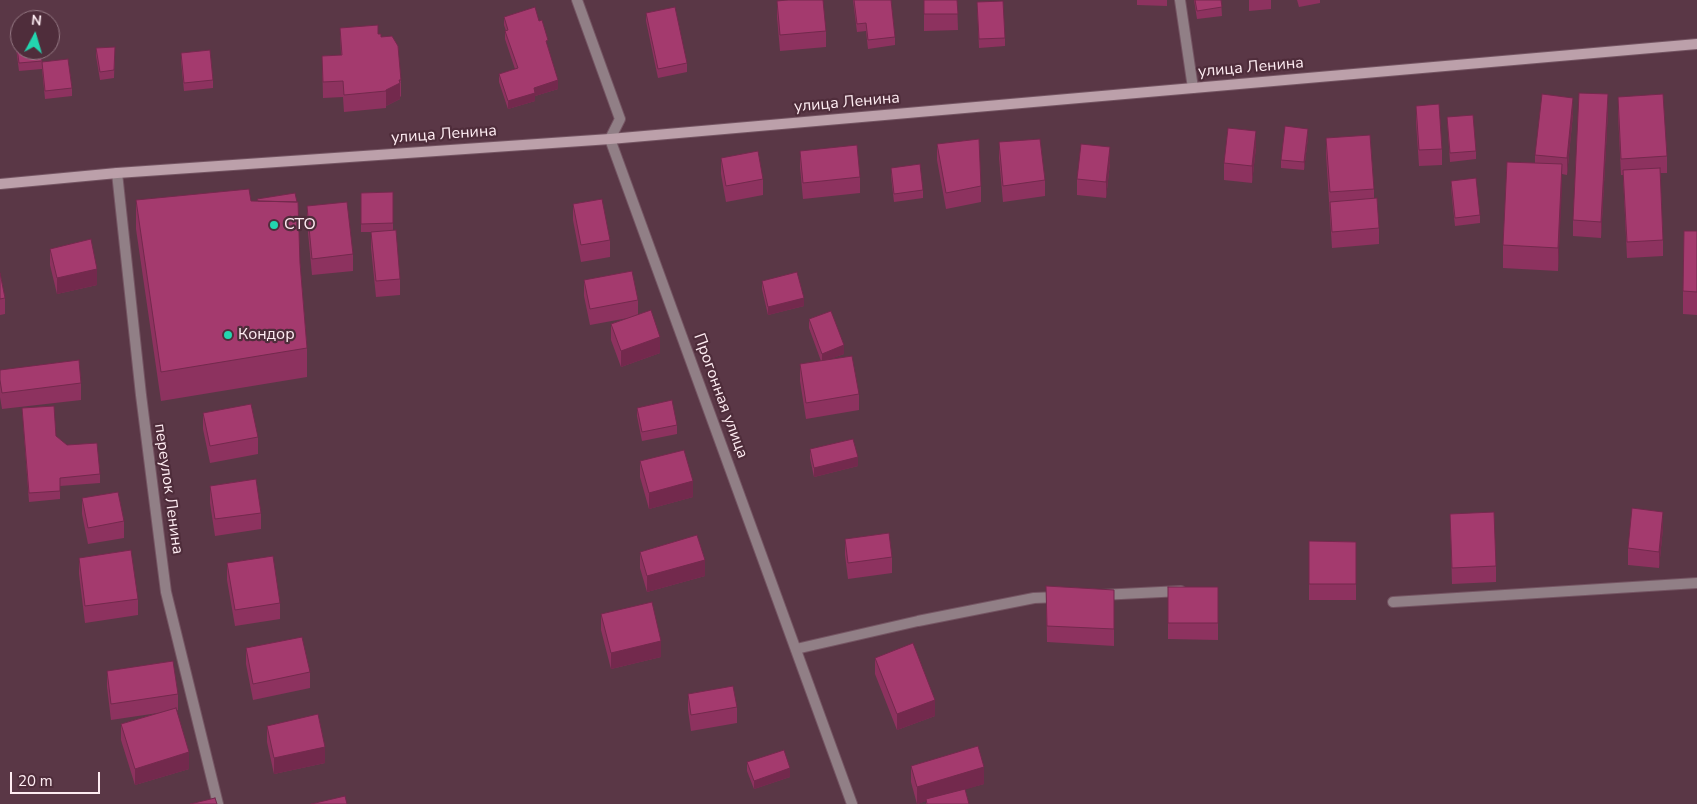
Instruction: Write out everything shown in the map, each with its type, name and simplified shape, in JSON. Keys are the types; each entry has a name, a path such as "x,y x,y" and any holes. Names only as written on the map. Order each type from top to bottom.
{"street":[{"path":"577,0 620,119 610,138"},
{"path":"1180,0 1193,88"},
{"name":"улица Ленина","path":"0,184 116,173 610,138 1697,44"},
{"name":"Прогонная улица","path":"610,138 852,804"},
{"name":"переулок Ленина","path":"116,173 140,395 166,592 218,804"},
{"path":"1393,602 1697,583"},
{"path":"1093,595 1191,591"},
{"path":"796,649 918,620 1034,598 1073,596"}],"building":[{"path":"823,0 826,31 780,35 777,1"},
{"path":"854,0 891,0 895,37 868,40 866,23 857,24"},
{"path":"924,0 957,0 958,14 924,14"},
{"path":"1195,0 1221,0 1222,7 1197,11"},
{"path":"1003,1 1005,38 979,39 977,2"},
{"path":"535,7 539,21 542,20 548,40 546,41 558,80 534,88 535,93 508,101 499,74 518,68 505,31 508,30 504,17"},
{"path":"675,7 687,63 658,69 646,13"},
{"path":"378,25 378,34 381,34 381,37 392,36 398,46 400,83 386,91 344,95 343,81 323,82 322,56 342,55 340,28"},
{"path":"115,47 114,70 100,72 96,48"},
{"path":"210,50 213,80 184,83 181,53"},
{"path":"68,59 72,88 45,91 42,62"},
{"path":"19,60 42,61 19,63"},
{"path":"1579,93 1608,94 1601,222 1573,220"},
{"path":"1542,94 1573,98 1567,158 1535,155"},
{"path":"1663,94 1667,156 1621,159 1618,97"},
{"path":"1439,104 1442,149 1419,150 1416,106"},
{"path":"1473,115 1476,151 1450,153 1447,117"},
{"path":"1285,126 1308,129 1304,162 1281,160"},
{"path":"1228,128 1256,131 1252,166 1224,163"},
{"path":"1370,135 1374,189 1330,192 1326,138"},
{"path":"979,139 981,186 946,193 937,144"},
{"path":"1040,139 1045,180 1003,186 999,142"},
{"path":"1081,144 1110,147 1106,182 1077,179"},
{"path":"857,145 860,177 803,183 800,151"},
{"path":"758,151 763,179 726,186 721,158"},
{"path":"1507,162 1562,164 1558,248 1503,245"},
{"path":"920,164 923,190 894,194 891,168"},
{"path":"1660,168 1663,240 1627,242 1623,170"},
{"path":"1476,178 1480,215 1455,218 1451,181"},
{"name":"Кондор","path":"249,189 251,201 298,202 300,263 307,348 161,372 136,200"},
{"path":"393,192 393,223 361,224 361,193"},
{"path":"295,193 297,202 258,201 257,199"},
{"path":"1377,198 1379,228 1332,232 1330,202"},
{"path":"602,199 610,240 581,245 573,204"},
{"path":"347,202 353,254 312,259 307,206"},
{"path":"396,230 400,279 376,281 371,232"},
{"path":"1684,231 1697,231 1697,292 1683,291"},
{"path":"91,239 97,269 57,278 50,249"},
{"path":"632,271 638,300 590,309 584,280"},
{"path":"797,272 804,298 768,307 762,281"},
{"path":"0,273 5,298 0,299"},
{"path":"651,310 660,337 621,351 611,324"},
{"path":"831,311 844,345 822,354 809,319"},
{"path":"852,356 859,394 806,403 800,364"},
{"path":"79,360 81,383 2,393 0,370"},
{"path":"672,400 677,425 642,432 637,408"},
{"path":"251,404 258,437 210,446 203,413"},
{"path":"54,406 56,436 67,445 97,443 100,474 60,478 60,491 29,493 22,408"},
{"path":"853,439 858,457 814,468 810,449"},
{"path":"684,450 693,481 649,493 640,461"},
{"path":"256,479 261,513 215,519 210,486"},
{"path":"118,492 124,521 88,528 82,498"},
{"path":"1632,508 1663,512 1659,552 1628,548"},
{"path":"1494,512 1496,566 1452,568 1450,514"},
{"path":"889,533 892,557 848,563 845,539"},
{"path":"697,535 705,560 647,576 640,552"},
{"path":"1309,541 1356,542 1356,584 1309,584"},
{"path":"131,550 138,599 85,606 79,558"},
{"path":"273,556 280,603 235,610 227,563"},
{"path":"1046,586 1114,590 1114,629 1047,626"},
{"path":"1168,587 1218,587 1218,623 1168,623"},
{"path":"652,602 661,641 611,653 601,614"},
{"path":"302,637 310,672 253,684 246,648"},
{"path":"913,643 935,700 897,714 875,658"},
{"path":"173,661 178,694 111,704 107,671"},
{"path":"733,686 737,707 691,715 688,694"},
{"path":"176,708 189,752 135,769 121,724"},
{"path":"318,714 325,747 274,758 267,726"},
{"path":"978,746 984,767 917,787 911,766"},
{"path":"784,750 790,768 754,781 747,762"},
{"path":"965,789 969,804 927,804 926,799"},
{"path":"345,796 347,804 311,804"},
{"path":"215,798 217,804 190,804"}],"place":[{"name":"СТО","path":"274,225"},
{"name":"Кондор","path":"228,335"}]}
